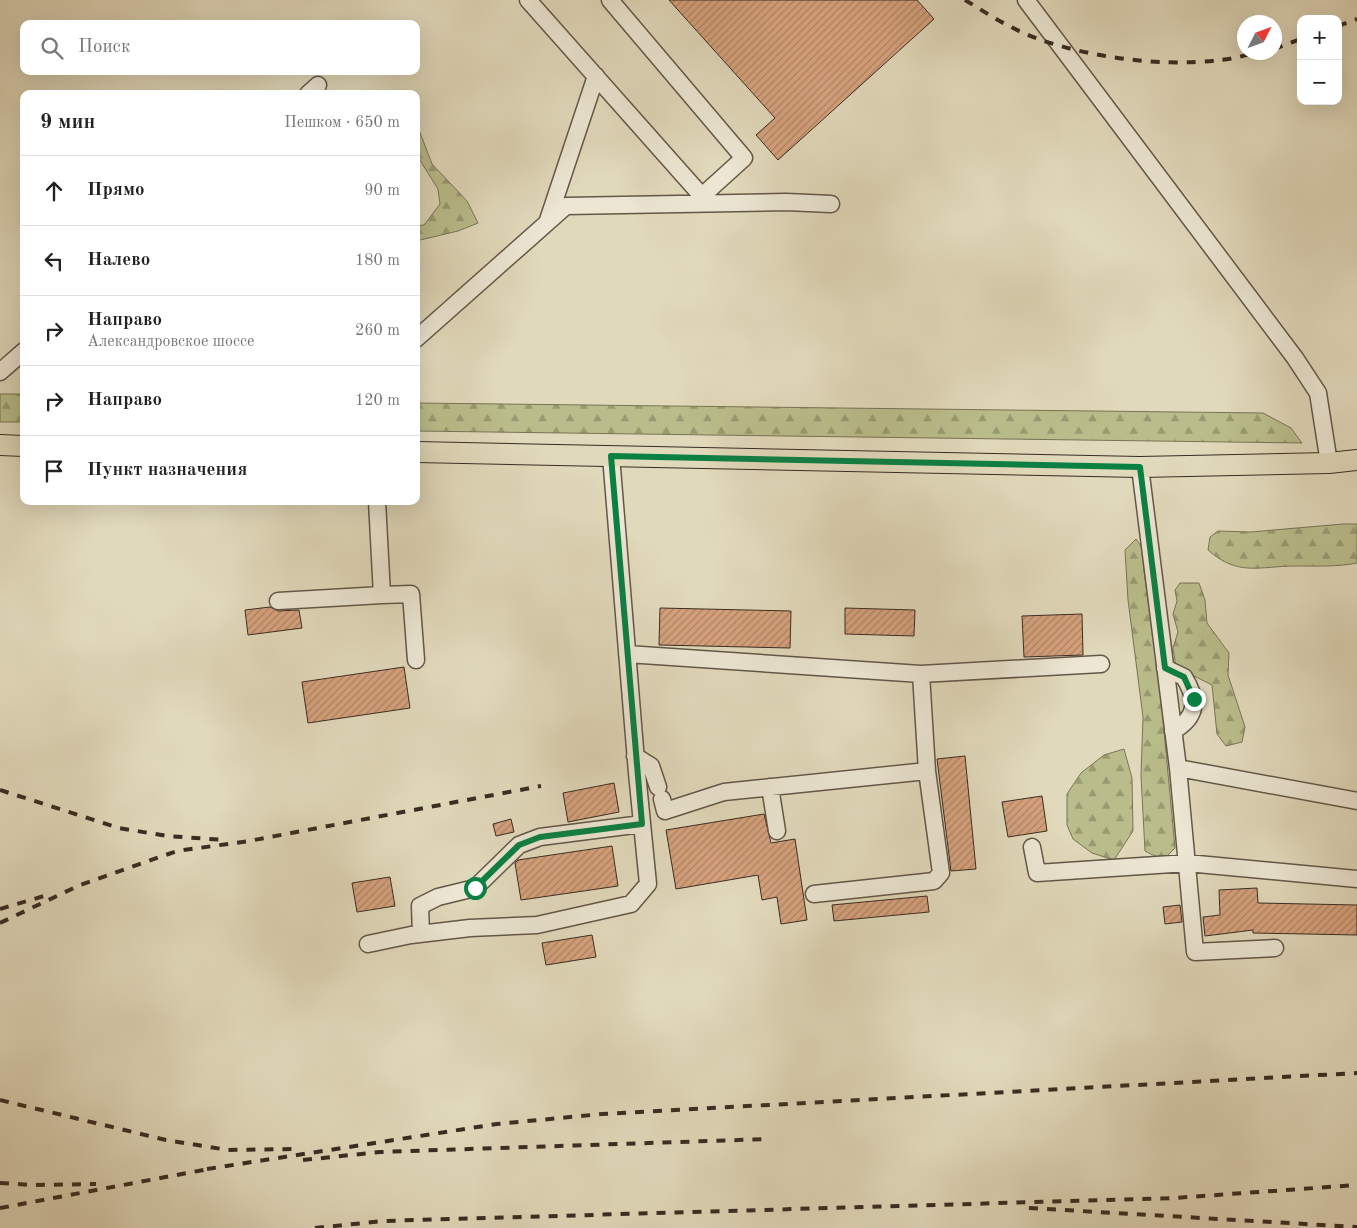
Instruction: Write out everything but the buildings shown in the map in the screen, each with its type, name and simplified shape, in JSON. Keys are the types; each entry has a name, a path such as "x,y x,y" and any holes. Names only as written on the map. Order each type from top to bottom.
{"main road":[{"path":"0,445 20,446"},
{"path":"420,452 1140,467 1329,463 1357,460"}],"lane":[{"path":"528,0 705,200"},
{"path":"610,0 744,158 705,200"},
{"path":"1026,0 1318,392 1329,463"},
{"path":"546,223 596,76"},
{"path":"420,334 566,206 705,200 831,204"},
{"path":"0,372 20,354"},
{"path":"368,944 422,934 470,928 537,926 631,904 648,884 635,756 611,456"},
{"path":"1140,467 1178,768 1195,952 1276,948"},
{"path":"377,505 382,595"},
{"path":"278,601 411,594 416,660"},
{"path":"627,654 921,674 1101,664"},
{"path":"1165,668 1184,677 1194,699 1193,712 1184,725 1173,731"},
{"path":"814,894 934,880 940,873 927,771 921,674"},
{"path":"635,756 651,766 665,811 724,792 927,771"},
{"path":"1178,768 1357,801"},
{"path":"770,787 777,831"},
{"path":"422,934 420,906 438,897 475,888 519,845 540,837 642,824"},
{"path":"1032,847 1037,873 1187,863 1357,879"}],"green space":[{"path":"420,132 432,164 467,201 478,223 458,231 420,240 420,226 424,225 440,204 438,189 420,160"},
{"path":"0,394 20,394 20,422 0,422"},
{"path":"420,403 1263,413 1291,428 1302,443 420,431"},
{"path":"1357,524 1357,563 1334,566 1250,568 1229,564 1208,550 1210,537 1218,531 1251,532"},
{"path":"1136,539 1143,549 1144,571 1158,667 1175,848 1163,860 1145,851 1141,776 1143,717 1128,600 1125,550"},
{"path":"1180,583 1199,583 1205,600 1207,623 1229,653 1228,675 1245,727 1242,742 1226,746 1217,734 1212,685 1176,667 1173,648 1178,632 1173,614 1177,601 1175,590"},
{"path":"1124,749 1132,778 1133,831 1114,860 1092,853 1073,839 1067,825 1067,794 1081,773 1104,755"}],"railway":[{"path":"965,0 1005,24 1034,37 1059,46 1086,52 1142,61 1170,62 1196,62 1237,57"},
{"path":"1342,25 1357,19"},
{"path":"1282,46 1297,40"},
{"path":"0,923 80,885 177,851 249,841 541,786"},
{"path":"0,790 119,828 167,836 224,840"},
{"path":"0,909 44,896"},
{"path":"207,1169 497,1124 602,1114 1357,1073"},
{"path":"0,1100 166,1140 228,1150 295,1149"},
{"path":"303,1160 380,1152 768,1139"},
{"path":"0,1208 214,1168"},
{"path":"0,1183 33,1185 96,1184"},
{"path":"315,1228 383,1221 1174,1198 1357,1185"},
{"path":"1029,1208 1357,1227"}],"route":[{"path":"475,888 519,845 540,837 642,824 611,456 1140,467 1165,668 1184,677 1194,699"}]}
